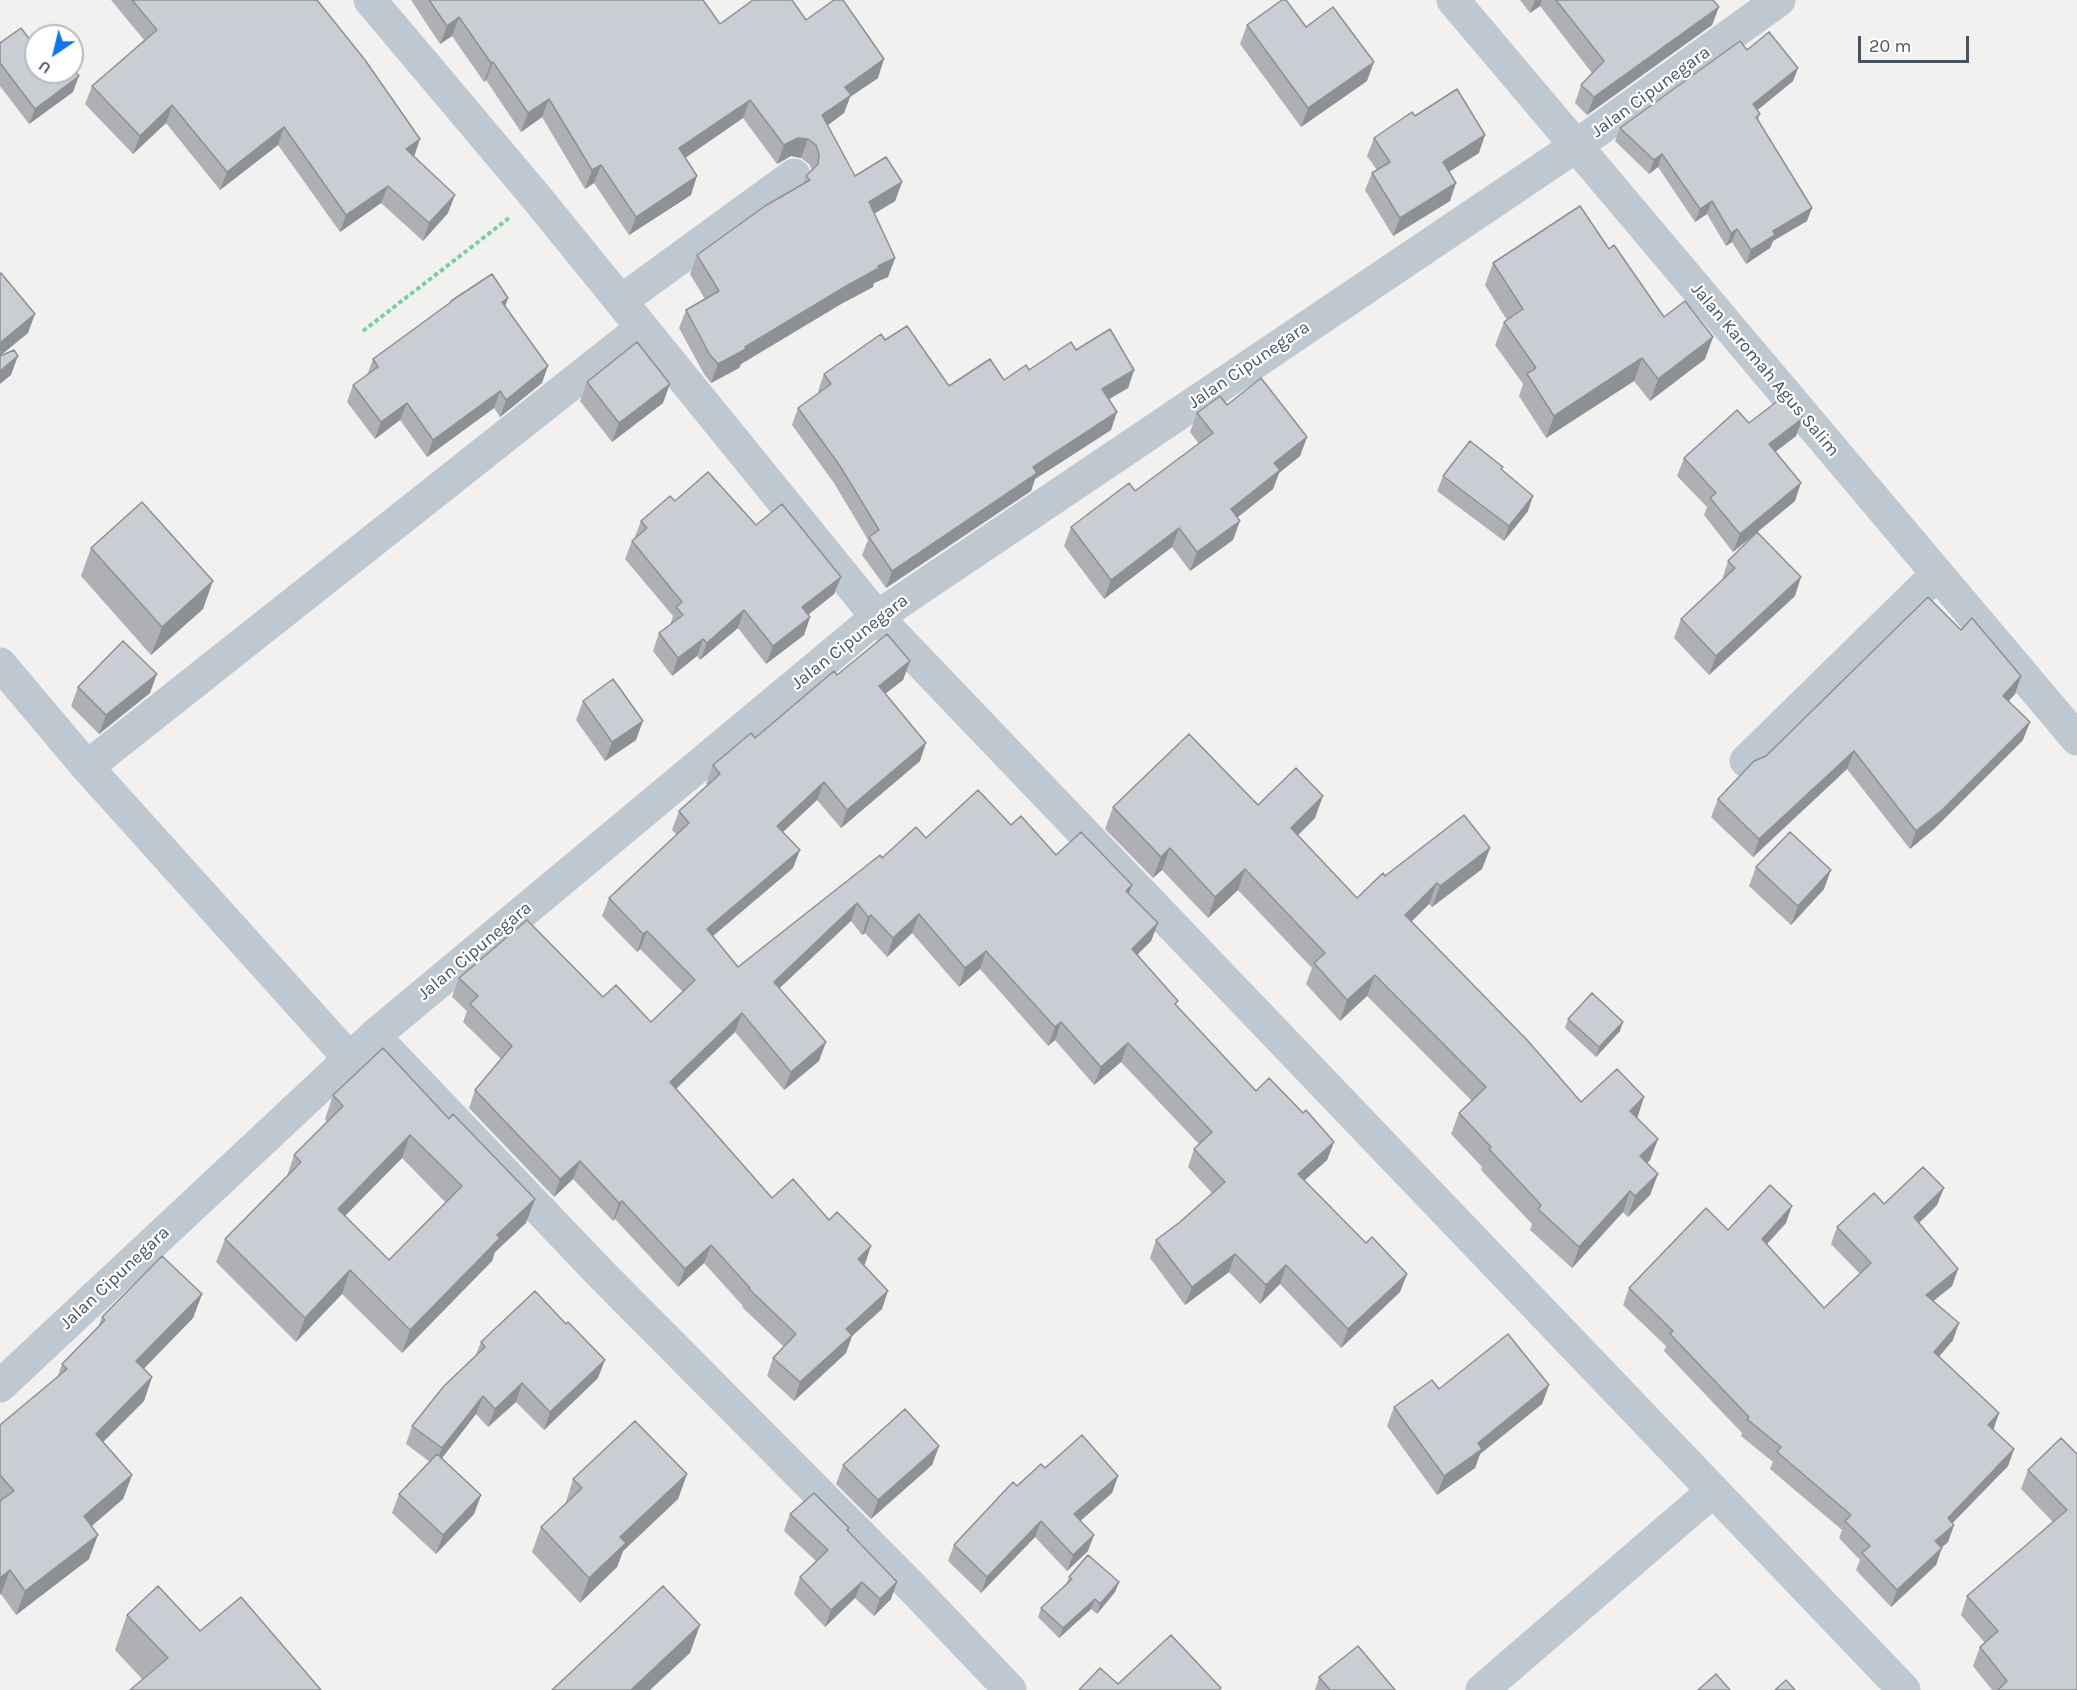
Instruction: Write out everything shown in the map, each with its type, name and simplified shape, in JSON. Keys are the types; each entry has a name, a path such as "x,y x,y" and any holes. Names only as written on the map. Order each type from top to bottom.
{"street":[{"path":"370,0 536,197 877,617 1904,1690"},
{"name":"Jalan Karomah Agus Salim","path":"1453,0 2077,739"},
{"name":"Jalan Cipunegara","path":"0,1386 374,1036 877,617 1576,146 1779,0"},
{"path":"621,301 794,175"},
{"path":"87,767 642,328"},
{"path":"1746,761 1937,574"},
{"path":"0,664 87,767 349,1058"},
{"path":"374,1036 603,1276 911,1586 1006,1689"},
{"path":"1482,1690 1713,1491"}],"path":[{"path":"363,331 536,197"}],"building":[{"path":"132,0 317,0 365,60 420,139 406,149 455,195 429,223 388,186 346,215 284,127 227,172 172,105 140,136 92,86 157,30"},
{"path":"429,0 703,0 720,24 753,0 792,0 806,20 834,0 843,0 884,59 845,87 851,95 822,115 855,176 886,157 902,182 869,202 895,258 878,266 879,268 718,364 710,355 686,310 719,291 697,255 765,206 810,180 806,176 818,164 819,154 816,145 808,139 798,138 784,145 750,100 679,148 697,176 636,217 601,165 592,170 549,99 528,113 459,17 447,26"},
{"path":"1282,0 1286,0 1306,27 1333,7 1374,62 1308,108 1247,25"},
{"path":"1556,0 1713,0 1719,7 1594,97 1581,85 1604,61"},
{"path":"21,28 24,32 24,84 68,84 35,109 0,63 0,43"},
{"path":"1769,32 1798,68 1753,104 1760,114 1756,117 1812,208 1773,231 1775,235 1751,250 1737,229 1731,233 1712,201 1700,209 1662,154 1654,160 1620,128 1740,41 1747,50"},
{"path":"1457,89 1485,135 1443,162 1456,183 1400,218 1372,173 1390,162 1374,138 1412,112 1415,116"},
{"path":"1580,206 1609,249 1614,245 1664,317 1685,301 1713,337 1658,379 1642,358 1554,416 1527,374 1536,368 1504,322 1523,309 1493,263"},
{"path":"0,274 35,314 0,343"},
{"path":"492,274 508,298 502,302 548,366 506,400 500,391 433,440 407,403 381,422 353,385 378,367 373,359 451,301"},
{"path":"907,326 949,386 990,359 1004,380 1026,365 1029,370 1071,342 1076,350 1110,329 1134,370 1102,389 1117,412 1033,467 1037,473 892,571 869,537 879,530 840,466 798,408 831,384 824,374 881,334 885,340"},
{"path":"637,342 670,384 619,423 587,382"},
{"path":"14,350 18,356 0,371 0,356"},
{"path":"1261,378 1307,437 1274,463 1280,470 1231,509 1240,521 1197,552 1179,528 1111,580 1071,527 1129,483 1135,491 1213,433 1197,413 1220,396 1227,405"},
{"path":"1784,396 1803,418 1769,444 1801,483 1740,534 1710,498 1716,493 1684,458 1737,410 1749,423"},
{"path":"1470,441 1503,467 1501,469 1533,496 1509,526 1443,476"},
{"path":"708,472 756,525 782,504 841,577 802,607 810,617 773,646 744,610 707,643 703,639 678,658 659,633 683,615 676,607 682,602 632,541 647,528 641,521 670,496 675,501"},
{"path":"142,502 213,581 162,627 91,548"},
{"path":"1757,532 1801,577 1716,656 1681,619 1735,568 1728,561"},
{"path":"1928,597 1961,630 1972,618 2021,676 2003,696 2030,722 1941,811 1916,831 1854,751 1759,839 1718,799 1754,761 1766,756"},
{"path":"887,634 910,661 879,686 926,743 847,810 824,782 777,826 800,850 707,929 738,967 880,855 882,858 916,827 926,838 978,790 1011,825 1021,816 1056,855 1081,832 1132,885 1126,891 1158,923 1132,949 1178,1001 1175,1004 1256,1091 1269,1078 1303,1113 1306,1110 1334,1142 1298,1174 1366,1243 1372,1237 1407,1274 1348,1329 1286,1265 1266,1285 1235,1254 1192,1287 1156,1240 1225,1182 1194,1149 1212,1132 1128,1043 1101,1067 1061,1022 1055,1027 986,951 965,968 919,914 893,938 871,915 868,917 857,903 774,982 826,1042 791,1072 742,1013 670,1082 772,1198 793,1179 829,1220 837,1212 871,1246 858,1259 888,1291 846,1329 852,1335 800,1382 773,1358 796,1334 749,1289 711,1245 685,1269 622,1201 619,1203 580,1161 560,1179 475,1090 512,1046 470,1004 478,996 459,978 527,920 603,997 616,985 651,1022 695,980 647,931 643,934 609,898 689,823 679,811 720,774 713,765 751,733 755,738 834,671 837,675"},
{"path":"123,641 157,674 106,715 78,687"},
{"path":"613,679 643,721 612,742 583,701"},
{"path":"1189,734 1258,805 1296,768 1323,796 1291,828 1357,898 1383,873 1385,876 1464,815 1490,848 1440,886 1437,883 1405,915 1528,1041 1581,1102 1617,1069 1644,1097 1630,1111 1658,1139 1640,1156 1658,1174 1635,1196 1630,1191 1579,1247 1538,1209 1541,1205 1459,1113 1486,1087 1375,975 1347,1000 1314,963 1325,953 1245,869 1215,897 1170,848 1161,857 1113,807"},
{"path":"1790,832 1831,870 1798,906 1756,867"},
{"path":"1592,993 1623,1022 1599,1047 1568,1019"},
{"path":"383,1048 449,1119 453,1114 535,1199 497,1235 500,1238 410,1330 350,1270 305,1318 225,1239 301,1162 294,1155 343,1106 333,1095","holes":["410,1135 462,1186 389,1260 338,1209"]},
{"path":"1923,1167 1944,1188 1914,1217 1958,1269 1926,1295 1959,1323 1934,1352 1999,1413 1988,1425 2014,1449 1948,1518 1954,1525 1935,1541 1942,1548 1897,1590 1862,1553 1870,1546 1845,1521 1851,1515 1777,1452 1781,1447 1747,1419 1749,1417 1670,1334 1673,1331 1629,1288 1706,1208 1728,1230 1770,1185 1792,1206 1762,1239 1824,1308 1871,1263 1837,1227 1874,1193 1884,1204"},
{"path":"162,1256 202,1294 136,1361 152,1377 96,1434 132,1475 84,1516 98,1535 25,1591 10,1570 0,1578 0,1501 14,1491 0,1475 0,1425 67,1369 62,1364 105,1320 102,1317"},
{"path":"535,1291 605,1360 550,1412 522,1383 495,1409 483,1396 442,1448 412,1426 444,1386 485,1347 481,1342"},
{"path":"1508,1334 1549,1385 1478,1443 1482,1449 1444,1476 1394,1407 1432,1380 1439,1389"},
{"path":"905,1409 939,1446 878,1500 843,1465"},
{"path":"635,1421 687,1474 620,1537 626,1543 589,1578 541,1527 582,1488 573,1479"},
{"path":"1082,1435 1118,1476 1074,1514 1094,1535 1073,1555 1041,1521 987,1577 954,1545 1013,1482 1017,1486 1041,1464 1045,1468"},
{"path":"2061,1438 2077,1454 2077,1690 1998,1690 2007,1681 1980,1647 1998,1631 1967,1596 2067,1510 2028,1470"},
{"path":"437,1454 481,1495 443,1535 399,1494"},
{"path":"814,1493 897,1582 880,1599 862,1582 831,1610 800,1577 828,1550 790,1514"},
{"path":"1088,1555 1119,1582 1100,1604 1095,1599 1063,1628 1041,1608 1072,1579 1069,1577"},
{"path":"158,1586 200,1631 241,1597 321,1690 130,1690 168,1658 127,1615"},
{"path":"663,1586 700,1625 631,1690 552,1690"},
{"path":"1171,1635 1221,1688 1219,1690 1079,1690 1100,1668 1118,1684"},
{"path":"1358,1646 1395,1690 1330,1690 1319,1677"},
{"path":"1716,1674 1730,1690 1698,1690"},
{"path":"1786,1680 1795,1690 1775,1690"}]}
